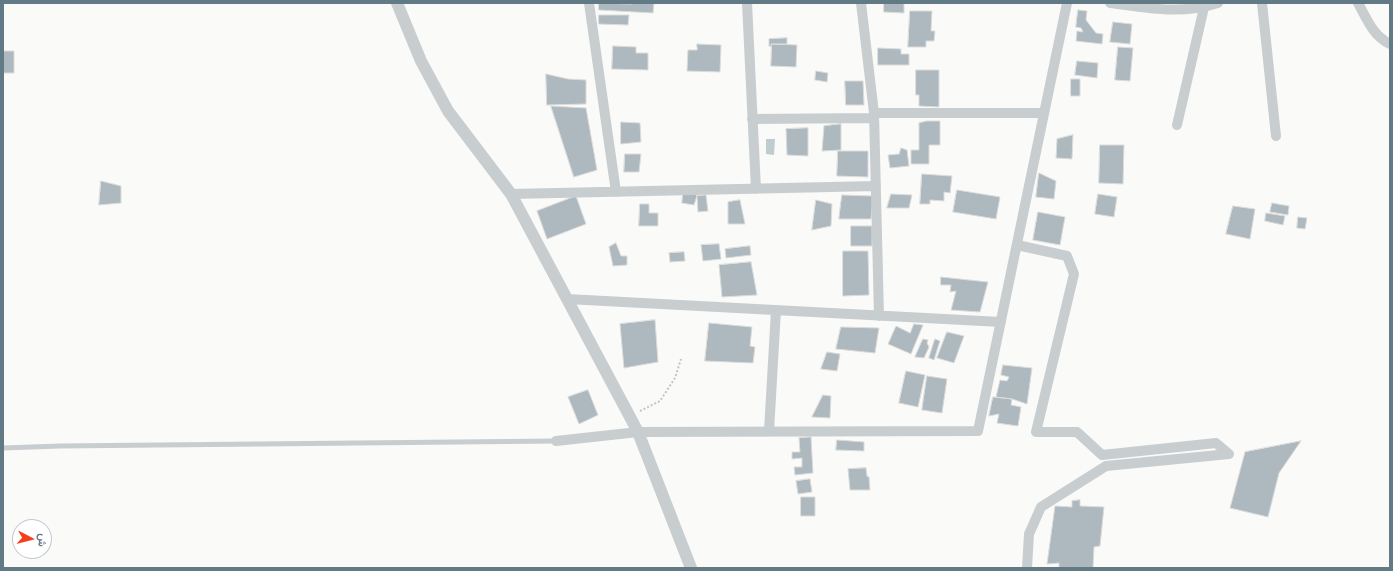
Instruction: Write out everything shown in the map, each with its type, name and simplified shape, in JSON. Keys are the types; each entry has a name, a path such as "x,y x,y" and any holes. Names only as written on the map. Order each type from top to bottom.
{"street":[{"path":"397,3 421,61 448,111 510,194 638,432 691,568"},
{"path":"589,3 616,192"},
{"path":"747,3 756,189"},
{"path":"860,3 874,115 879,316"},
{"path":"556,441 638,432 978,431 1067,3"},
{"path":"1110,3 1165,10 1186,10 1218,3"},
{"path":"1262,3 1276,136"},
{"path":"1358,3 1374,32 1382,40 1390,44"},
{"path":"1177,125 1204,5"},
{"path":"752,119 874,115 1044,113"},
{"path":"510,194 876,186"},
{"path":"1017,245 1067,256 1074,274 1036,432 1077,432 1102,456 1216,443 1229,454 1106,466 1041,507 1029,534 1027,568"},
{"path":"567,299 1001,322"},
{"path":"769,432 776,310"}],"lane":[{"path":"3,448 556,441"}],"path":[{"path":"630,417 660,401 675,378 681,359"}],"shaded area":[{"path":"766,139 775,139 774,155 766,154"}],"building":[{"path":"599,3 654,3 653,13 599,10"},
{"path":"884,3 904,3 904,13 884,12"},
{"path":"1078,10 1087,11 1086,20 1096,33 1103,34 1102,44 1076,41 1077,31 1083,32 1081,28 1076,27"},
{"path":"910,11 932,11 931,31 935,31 934,41 926,41 926,47 908,47"},
{"path":"599,15 629,15 628,25 599,24"},
{"path":"1113,22 1132,24 1130,44 1110,42"},
{"path":"787,38 787,44 771,44 771,47 769,46 769,39"},
{"path":"697,44 721,45 720,72 687,71 688,50 697,50"},
{"path":"772,44 797,45 796,67 771,66"},
{"path":"613,46 636,47 636,53 648,53 648,70 612,69"},
{"path":"1118,47 1133,48 1130,81 1115,80"},
{"path":"878,48 901,49 901,54 909,54 909,65 878,65"},
{"path":"3,51 14,51 14,73 3,73"},
{"path":"1077,61 1098,63 1097,78 1075,75"},
{"path":"916,70 939,70 939,107 919,106 919,95 916,95"},
{"path":"816,71 828,73 827,82 815,80"},
{"path":"546,74 568,79 586,80 586,104 547,105"},
{"path":"1071,79 1080,79 1080,96 1071,96"},
{"path":"845,81 863,81 864,105 846,105"},
{"path":"551,106 586,108 597,170 574,177"},
{"path":"927,121 940,121 940,145 929,145 929,164 911,164 911,150 919,150 919,123"},
{"path":"621,122 640,123 641,142 621,144"},
{"path":"841,124 841,150 822,151 824,126"},
{"path":"808,128 808,156 787,155 786,129"},
{"path":"1073,135 1072,159 1056,158 1057,139"},
{"path":"1100,145 1124,145 1123,184 1099,183"},
{"path":"901,148 907,150 909,166 890,168 888,155 899,154"},
{"path":"838,151 868,151 868,177 837,176"},
{"path":"625,154 641,154 639,172 624,172"},
{"path":"1039,173 1056,181 1054,199 1036,197"},
{"path":"922,174 952,176 950,193 944,192 944,201 930,200 930,204 920,204"},
{"path":"101,181 121,186 121,203 99,205"},
{"path":"957,190 1000,197 996,219 953,212"},
{"path":"683,193 695,193 697,196 694,205 682,203"},
{"path":"891,194 912,195 909,208 887,208"},
{"path":"1098,194 1117,197 1114,217 1095,214"},
{"path":"706,195 708,211 698,212 697,196"},
{"path":"842,195 873,196 871,219 839,219"},
{"path":"576,196 586,224 547,239 537,211"},
{"path":"740,200 745,224 728,224 728,202"},
{"path":"816,200 832,204 831,226 812,230"},
{"path":"1272,203 1289,206 1288,215 1270,212"},
{"path":"640,204 649,204 649,213 658,213 658,226 639,226"},
{"path":"1233,206 1255,209 1250,239 1226,234"},
{"path":"1038,212 1065,217 1060,245 1033,240"},
{"path":"1266,213 1285,216 1283,225 1265,221"},
{"path":"1298,217 1307,218 1305,229 1297,228"},
{"path":"851,226 872,226 872,246 851,246"},
{"path":"616,243 621,256 627,256 627,265 613,266 609,247"},
{"path":"719,244 721,259 703,261 701,245"},
{"path":"750,246 751,255 726,258 725,249"},
{"path":"843,251 868,251 869,295 843,296"},
{"path":"684,252 685,261 670,262 669,253"},
{"path":"751,262 757,295 722,297 719,265"},
{"path":"941,277 988,282 980,312 951,310 956,291 950,292 951,285 941,285"},
{"path":"655,320 658,362 624,368 620,324"},
{"path":"709,323 752,327 750,346 755,347 753,363 705,361"},
{"path":"914,324 923,325 911,354 888,344 896,326 910,333"},
{"path":"841,327 879,328 875,353 836,349"},
{"path":"947,332 964,336 954,363 937,358"},
{"path":"923,339 928,340 927,343 929,347 924,358 915,357"},
{"path":"935,339 940,341 934,360 929,358"},
{"path":"827,352 840,354 837,371 821,369"},
{"path":"1003,365 1032,368 1027,404 1012,399 996,397 1000,380 1007,381 1009,377 1001,375"},
{"path":"906,371 925,375 918,407 899,403"},
{"path":"927,376 947,379 942,413 922,410"},
{"path":"588,390 598,415 579,424 568,397"},
{"path":"823,395 831,396 830,418 812,417"},
{"path":"993,397 1012,399 1011,405 1021,407 1018,426 997,423 999,414 989,416"},
{"path":"811,437 813,473 795,475 794,467 802,467 802,458 792,459 792,452 800,452 799,438"},
{"path":"837,440 864,442 864,451 836,450"},
{"path":"1301,441 1279,473 1268,517 1230,508 1245,452"},
{"path":"866,468 867,476 869,477 870,490 850,490 848,469"},
{"path":"810,479 812,492 798,494 796,481"},
{"path":"801,497 815,497 815,516 801,516"},
{"path":"1080,500 1080,506 1104,507 1100,546 1094,547 1093,568 1059,568 1059,563 1047,564 1055,506 1072,507 1072,501"}]}
